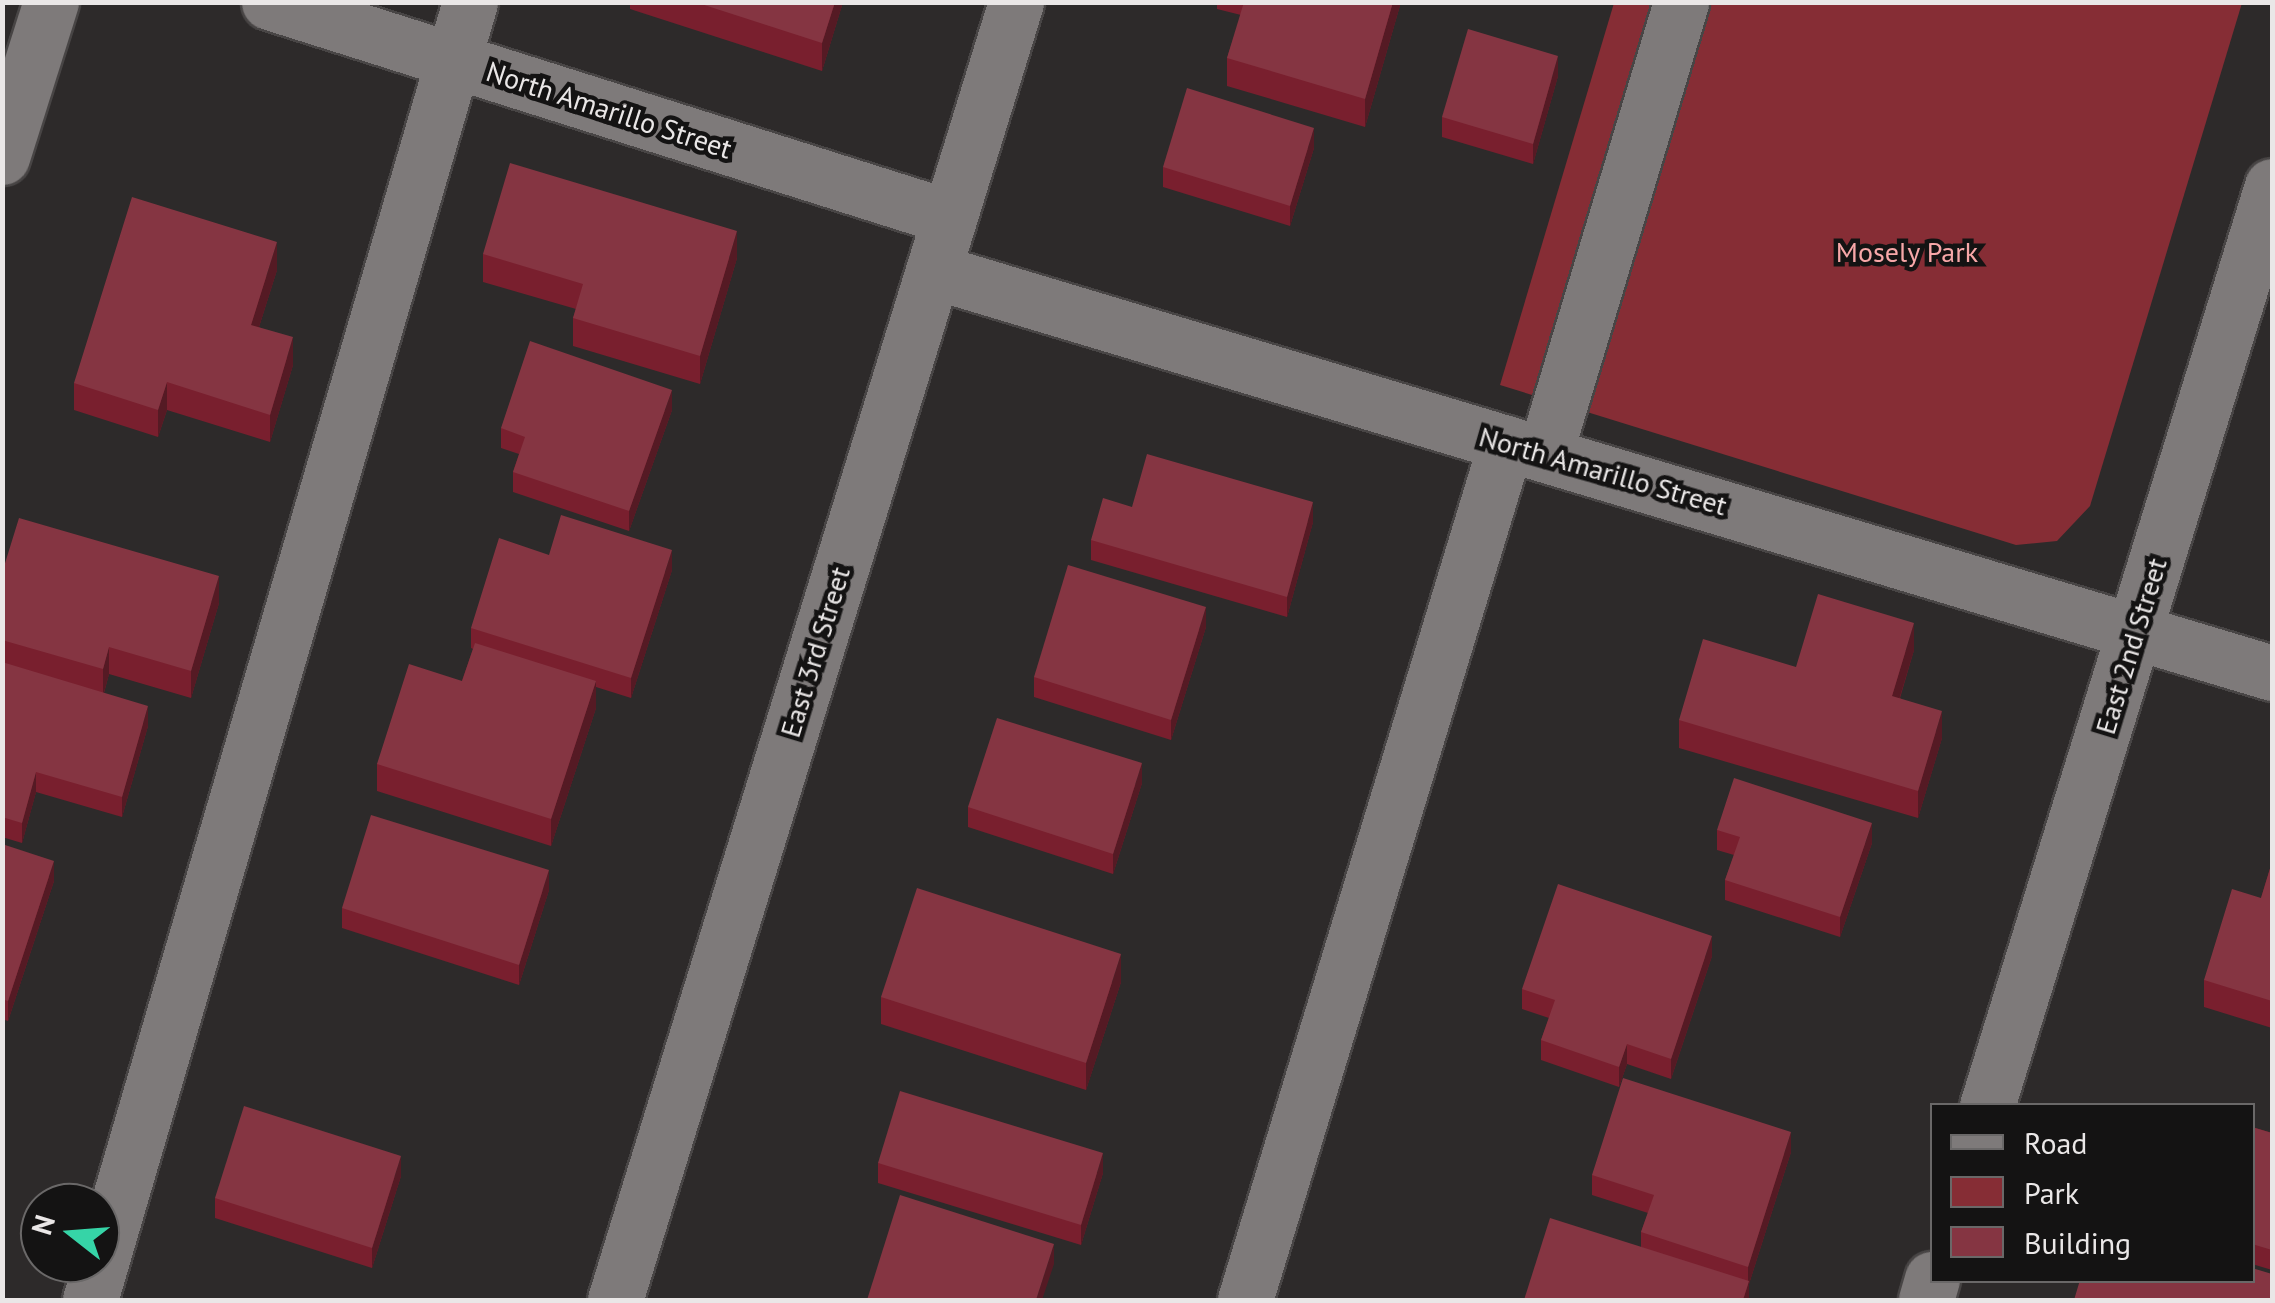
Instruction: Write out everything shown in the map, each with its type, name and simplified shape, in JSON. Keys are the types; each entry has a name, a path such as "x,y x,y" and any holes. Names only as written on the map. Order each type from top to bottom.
{"street":[{"path":"2,157 52,2"},
{"name":"North Amarillo Street","path":"269,2 949,217"},
{"path":"90,1300 470,2"},
{"name":"East 3rd Street","path":"615,1300 1016,2"},
{"path":"1245,1300 1525,448 1681,2"},
{"name":"East 2nd Street","path":"1988,1103 2272,186"},
{"name":"North Amarillo Street","path":"933,271 2272,673"}],"green space":[{"name":"Mosely Park","path":"1614,3 2242,3 2090,506 2057,541 2016,545 1500,385"}],"building":[{"path":"695,2 835,2 822,43"},
{"path":"1244,2 1393,2 1365,99 1227,58"},
{"path":"1468,29 1558,56 1533,144 1442,117"},
{"path":"1187,88 1314,128 1290,206 1163,167"},
{"path":"510,163 737,231 700,356 573,318 583,284 483,254"},
{"path":"132,197 277,242 251,325 293,337 270,415 167,382 158,410 74,383"},
{"path":"530,341 672,390 629,511 513,472 525,437 501,428"},
{"path":"1147,454 1313,502 1287,597 1091,540 1103,498 1132,507"},
{"path":"561,515 672,550 631,678 471,628 499,538 549,555"},
{"path":"19,518 219,576 191,671 109,647 103,669 2,640 2,573"},
{"path":"1068,565 1206,607 1171,720 1034,677"},
{"path":"1818,594 1914,623 1892,696 1942,711 1918,791 1679,720 1703,639 1796,667"},
{"path":"475,643 596,681 551,819 377,764 409,664 462,681"},
{"path":"2,662 148,706 122,797 36,772 22,823 2,817"},
{"path":"997,718 1142,763 1113,854 968,807"},
{"path":"1734,778 1872,823 1840,917 1725,880 1740,837 1717,830"},
{"path":"371,815 549,870 519,965 342,908"},
{"path":"2,844 54,861 8,1001 2,999"},
{"path":"2272,862 2272,1001 2204,980 2232,889 2261,898"},
{"path":"1558,884 1712,936 1671,1059 1627,1044 1619,1067 1541,1040 1555,1000 1522,989"},
{"path":"917,888 1121,954 1086,1063 881,997"},
{"path":"1623,1078 1791,1132 1748,1267 1641,1232 1654,1195 1592,1175"},
{"path":"900,1091 1103,1153 1081,1225 878,1163"},
{"path":"244,1106 401,1156 372,1248 215,1198"},
{"path":"2255,1128 2272,1133 2272,1250 2255,1245"},
{"path":"900,1195 1054,1244 1036,1300 867,1300"},
{"path":"1550,1218 1749,1281 1743,1300 1524,1300"},
{"path":"2255,1269 2272,1274 2272,1300 2074,1300 2079,1283 2255,1283"}]}
